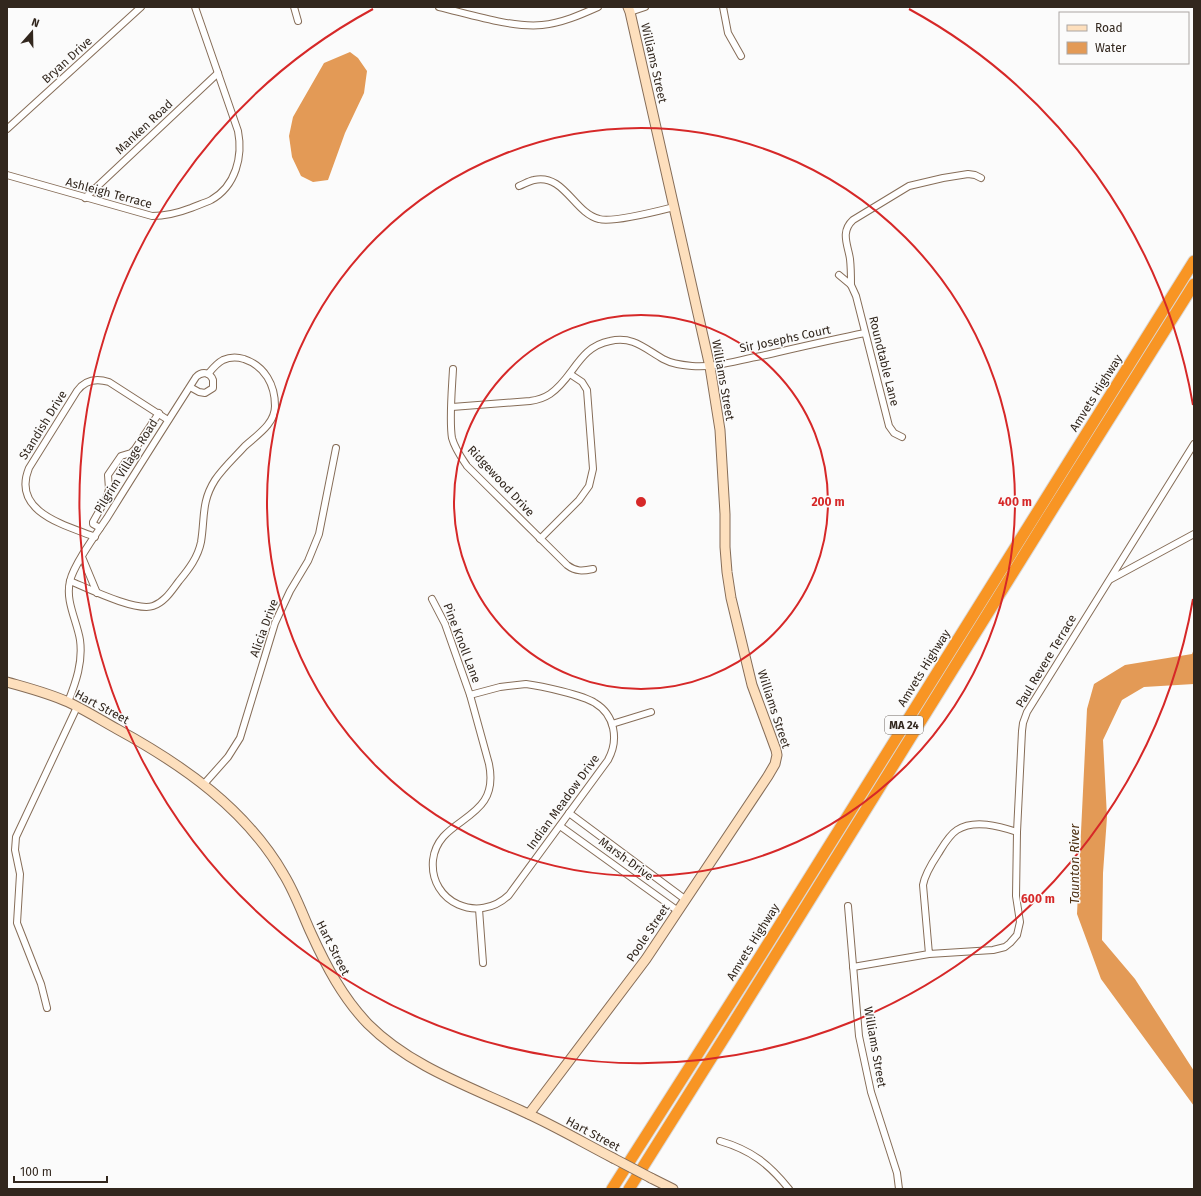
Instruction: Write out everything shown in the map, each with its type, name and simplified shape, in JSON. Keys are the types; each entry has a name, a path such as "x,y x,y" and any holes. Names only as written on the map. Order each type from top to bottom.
{"highway":[{"name":"Amvets Highway","path":"612,1189 755,964 1194,261"},
{"name":"MA 24","path":"629,1189 1194,284"}],"street":[{"name":"Bryan Drive","path":"7,129 141,7"},
{"name":"Ashleigh Terrace","path":"7,175 152,216 162,216 180,212 212,199 221,192 233,177 238,159 240,141 238,131 195,7"},
{"path":"294,7 298,21"},
{"path":"439,7 521,25 532,25 548,24 568,20 598,7"},
{"path":"629,10 646,7"},
{"path":"723,7 728,33 741,56"},
{"name":"Williams Street","path":"629,10 710,367 720,430 721,467 726,514 725,555 728,585 752,685 774,741 776,759"},
{"name":"Manken Road","path":"85,198 218,73"},
{"name":"Roundtable Lane","path":"902,437 894,433 889,426 852,285 850,258 845,234 849,224 853,220 909,186 968,174 981,178"},
{"path":"519,186 534,180 549,181 564,189 581,210 600,220 612,220 674,207"},
{"path":"839,275 852,285"},
{"name":"Sir Josephs Court","path":"452,407 542,399 560,386 581,357 592,347 604,342 618,340 638,343 662,359 676,364 710,367 865,333"},
{"name":"Pilgrim Village Road","path":"68,702 77,675 81,655 78,633 70,600 70,580 82,557 198,375 205,373 208,374 218,363 228,358 242,358 255,364 266,373 272,386 275,406 272,418 264,430 240,452 214,482 204,507 202,537 198,553 191,566 166,597 152,607 146,607 122,602 97,593 70,580"},
{"name":"Ridgewood Drive","path":"453,369 452,439 456,449 467,466 570,568 582,572 593,569"},
{"path":"190,387 202,393 211,390 214,382 212,377 208,374"},
{"path":"540,539 585,493 592,477 593,462 587,390 582,382 570,374"},
{"name":"Standish Drive","path":"95,537 49,518 39,512 29,498 26,488 26,478 29,468 77,391 85,383 97,379 109,382 168,420"},
{"path":"100,528 93,524 93,522 107,497 109,489 108,475 121,456 131,453 136,449 159,414"},
{"name":"Paul Revere Terrace","path":"853,967 929,954 992,950 1005,946 1015,938 1019,931 1020,922 1016,896 1017,832 1022,731 1025,716 1194,444"},
{"name":"Alicia Drive","path":"204,784 228,757 240,738 275,623 290,591 308,561 319,534 336,448"},
{"name":"Paul Revere Terrace","path":"1109,580 1194,534"},
{"path":"82,557 97,593"},
{"name":"Pine Knoll Lane","path":"432,599 448,632 470,695"},
{"name":"Hart Street","path":"7,682 39,691 68,702 155,751 204,784 245,823 277,863 296,899 315,942 341,990 353,1007 370,1026 393,1045 419,1062 529,1114 673,1189"},
{"path":"470,695 515,685 531,685 592,701 602,709 612,724 651,712"},
{"name":"Indian Meadow Drive","path":"470,695 489,764 491,776 490,786 486,797 478,808 449,831 440,841 435,853 433,866 436,883 447,897 461,906 479,909 495,905 509,895 610,756 614,738 612,724"},
{"path":"47,1008 41,984 17,924 20,874 15,850 16,837 77,707"},
{"name":"Poole Street","path":"529,1114 646,959 768,776 776,759"},
{"name":"Marsh Drive","path":"569,814 686,900"},
{"path":"929,954 923,885 924,879 945,843 956,830 972,825 997,826 1017,832"},
{"name":"Marsh Drive","path":"560,826 678,911"},
{"name":"Williams Street","path":"848,906 857,1024 871,1092 897,1173 899,1189"},
{"path":"479,909 483,963"},
{"path":"720,1141 733,1145 755,1156 770,1168 789,1189"}],"water":[{"path":"350,52 358,58 367,71 364,93 345,133 328,180 313,182 301,176 292,157 289,136 293,117 324,63"},
{"path":"1194,649 1194,684 1144,687 1122,700 1103,740 1107,817 1103,873 1102,940 1135,979 1194,1071 1194,1106 1101,979 1077,914 1087,709 1094,684 1125,665 1192,654"}],"water label":[{"name":"Taunton River","path":"1074,864"}]}
